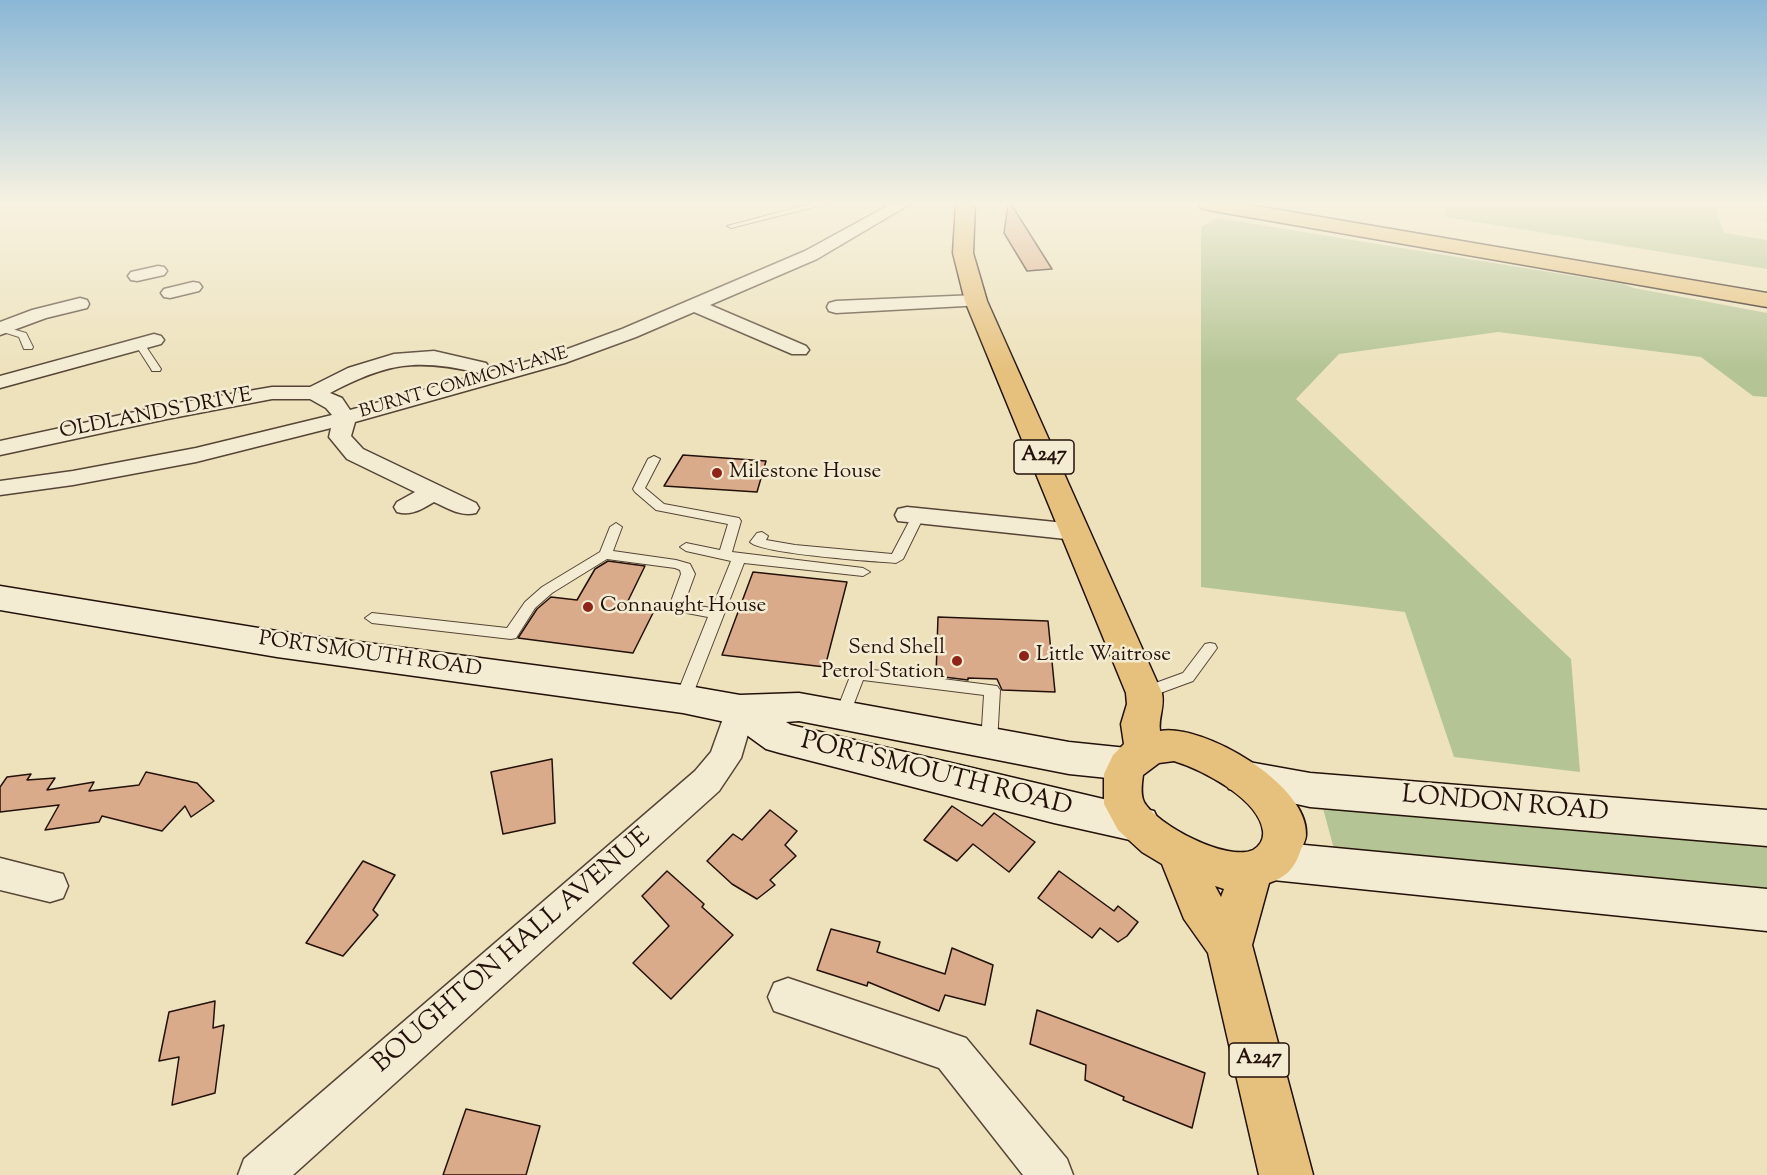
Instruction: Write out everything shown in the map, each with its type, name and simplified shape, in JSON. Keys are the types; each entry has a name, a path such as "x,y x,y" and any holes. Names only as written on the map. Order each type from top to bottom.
{"main road":[{"name":"A247","path":"965,259 976,301 1145,698 1195,750"},
{"path":"1531,259 1767,300"},
{"path":"1608,259 1767,286"},
{"name":"PORTSMOUTH ROAD","path":"0,598 288,645 683,699 740,710 798,707 1069,758 1136,757"},
{"path":"1136,757 1145,698"},
{"name":"PORTSMOUTH ROAD","path":"740,710 780,738 1043,803 1139,824"},
{"path":"1229,945 1262,866 1285,844 1285,823 1273,802 1243,777 1195,750 1158,746 1136,757 1122,775 1125,806 1139,824 1155,837 1200,862 1231,871 1262,866 1330,865 1583,893 1767,910"},
{"name":"LONDON ROAD","path":"1243,777 1310,790 1767,828"},
{"name":"A247","path":"1178,851 1200,904 1229,945 1286,1175"}],"street":[{"name":"BURNT COMMON LANE","path":"0,488 73,478 196,454 345,418 558,359 629,333 802,259"},
{"path":"137,276 158,271"},
{"path":"170,293 193,287"},
{"path":"836,307 976,301"},
{"path":"1,329 51,304 80,304"},
{"path":"694,305 799,350"},
{"path":"0,382 147,342"},
{"path":"339,355 359,370"},
{"name":"OLDLANDS DRIVE","path":"0,448 246,396 291,392 314,393 359,370 417,356 441,357 479,367"},
{"path":"314,393 334,403 345,418 340,437 355,454 467,508"},
{"path":"406,507 434,492"},
{"path":"913,516 1075,532"},
{"name":"BOUGHTON HALL AVENUE","path":"260,1175 706,782 725,758 740,710"},
{"path":"0,874 50,886"},
{"path":"788,997 951,1052 1051,1175"}],"lane":[{"path":"1,329 23,335 28,347"},
{"path":"147,342 156,369"},
{"path":"654,459 639,489 660,507 735,521 732,556 717,614 683,699"},
{"path":"762,536 756,542 795,549 896,559 913,516"},
{"path":"372,618 511,634 530,604 546,590 605,554 616,527"},
{"path":"686,547 732,556 863,572"},
{"path":"605,554 685,567 688,574 675,607 717,614"},
{"path":"1145,698 1188,677 1210,648"},
{"path":"843,715 858,674 992,690 990,743"}],"green space":[{"path":"1201,259 1468,259 1623,284 1767,313 1767,397 1753,396 1701,357 1498,332 1339,354 1296,399 1571,659 1580,772 1454,757 1405,612 1201,587"},
{"path":"1704,259 1767,259 1767,269"},
{"path":"1321,801 1767,842 1767,888 1334,849"}],"building":[{"path":"1020,259 1046,259 1052,269 1027,271"},
{"name":"Milestone House","path":"683,455 766,461 757,492 664,486"},
{"name":"Connaught House","path":"608,561 645,566 626,605 655,609 633,653 518,638 537,609 551,597 577,600 595,569"},
{"path":"753,572 847,582 825,667 722,655"},
{"path":"938,617 1048,621 1055,692 1002,690 997,679 968,678 968,680 936,676"},
{"path":"552,759 555,823 503,834 491,772"},
{"path":"146,772 197,783 214,801 191,817 185,806 162,831 102,816 99,822 45,830 59,805 0,812 0,787 7,777 31,774 27,780 55,778 47,790 94,782 89,791 139,785"},
{"path":"952,806 982,826 994,813 1035,842 1009,872 973,844 957,861 924,840"},
{"path":"770,810 797,831 785,845 796,856 770,880 775,885 757,899 732,884 707,861 733,834 742,840"},
{"path":"363,861 395,875 373,910 378,915 343,956 306,943"},
{"path":"667,871 704,904 702,907 733,935 671,999 633,963 669,926 642,896"},
{"path":"1059,871 1114,911 1118,906 1138,922 1127,936 1118,942 1100,928 1092,938 1038,898"},
{"path":"831,929 880,942 877,952 945,974 952,948 993,965 985,1005 945,995 939,1011 868,982 867,986 817,970"},
{"path":"215,1001 213,1028 224,1025 215,1093 172,1105 179,1057 159,1061 169,1012"},
{"path":"1037,1010 1205,1073 1192,1128 1123,1100 1124,1097 1085,1080 1086,1065 1030,1044"},
{"path":"466,1109 540,1126 526,1175 443,1175"}],"place":[{"name":"Milestone House","path":"717,473"},
{"name":"Connaught House","path":"588,607"},
{"name":"Little Waitrose","path":"1024,656"},
{"name":"Send Shell Petrol Station","path":"957,661"}]}
